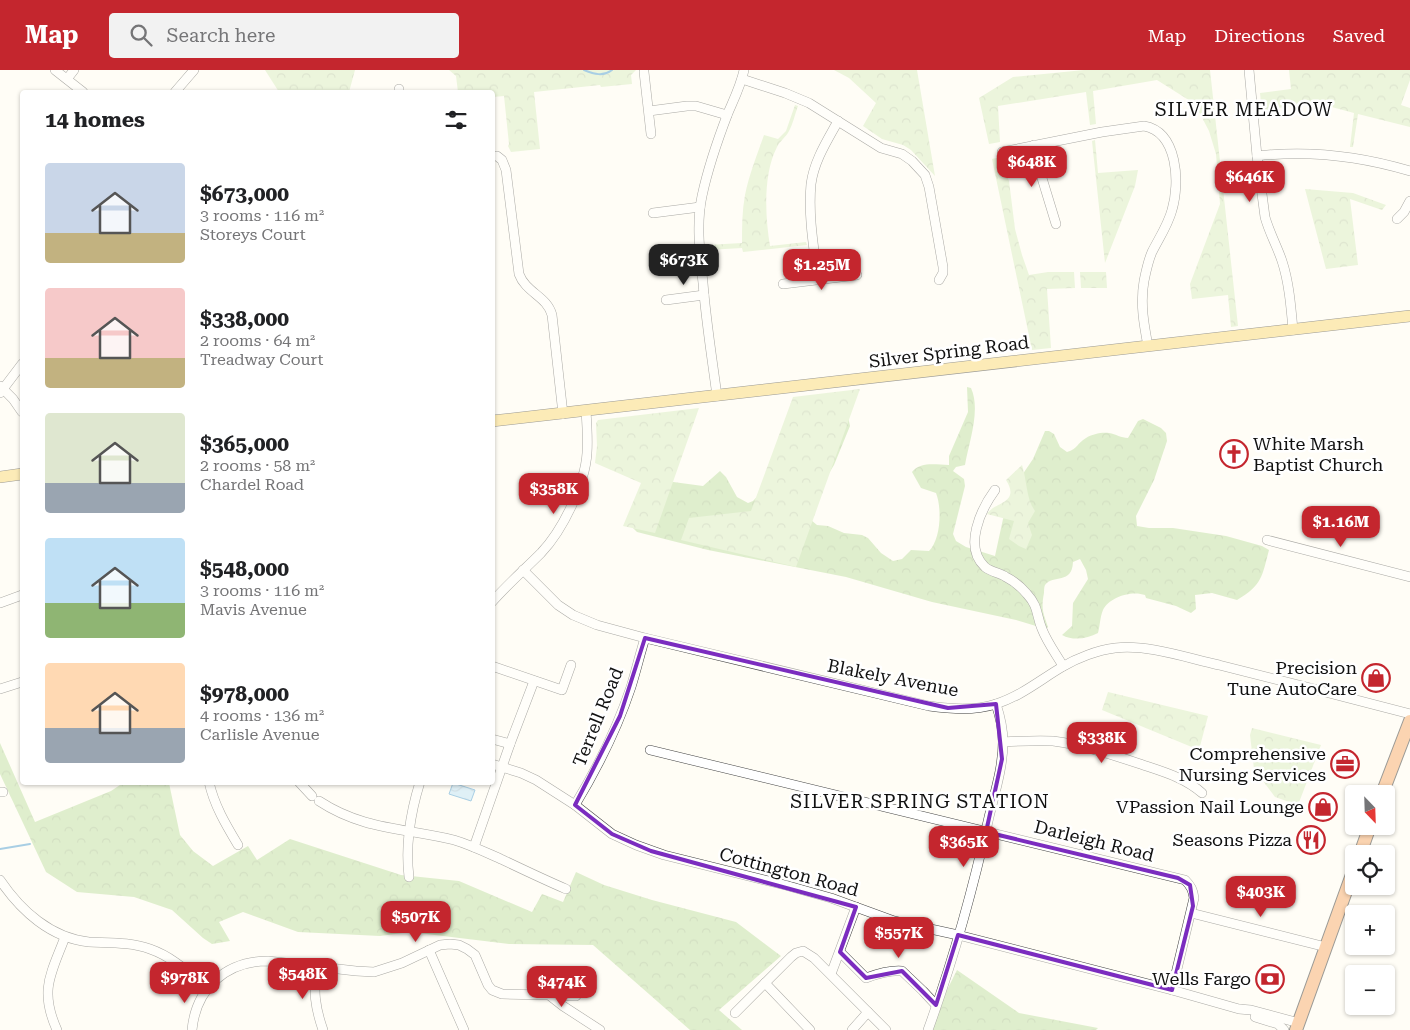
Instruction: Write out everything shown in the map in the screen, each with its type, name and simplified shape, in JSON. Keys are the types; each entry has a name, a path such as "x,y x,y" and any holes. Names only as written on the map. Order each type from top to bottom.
{"highway":[{"path":"1385,785 1410,721"},
{"path":"1298,1027 1345,894"}],"main road":[{"name":"Silver Spring Road","path":"495,422 1410,316"},
{"path":"0,477 20,474"}],"street":[{"path":"55,70 80,90"},
{"path":"66,79 74,70"},
{"path":"177,90 194,70"},
{"path":"1249,70 1265,217 1282,262 1293,330"},
{"path":"644,72 651,134"},
{"path":"717,396 704,295 700,207 710,164 743,75 809,103 881,148 902,154 925,175 929,186 943,267 943,273 939,280"},
{"path":"649,111 696,106 727,115"},
{"path":"818,280 811,212 811,183 823,148 838,121"},
{"path":"1002,152 1102,132 1144,126 1159,132 1168,142 1174,160 1176,189 1172,212 1148,261 1144,282 1142,311 1148,346"},
{"path":"1034,145 1038,165 1056,224"},
{"path":"1257,156 1300,153 1344,156 1386,164 1410,171"},
{"path":"497,156 502,160 506,170 519,274 527,288 547,305 552,315 563,414"},
{"path":"1397,219 1404,212 1410,201"},
{"path":"653,213 700,207"},
{"path":"783,284 857,275"},
{"path":"666,300 704,295"},
{"path":"20,366 1,390 13,399 20,409"},
{"path":"495,599 542,552 567,516 585,470 588,454 586,411"},
{"path":"996,490 987,501 976,529 975,548 979,559 986,567 1006,577 1027,593 1034,604 1042,629 1063,666"},
{"path":"1267,540 1410,577"},
{"name":"Blakely Avenue","path":"523,570 558,605 573,615 597,625 929,706 963,709 982,708 996,704 1022,693 1063,666 1112,648 1131,647 1214,664 1410,714"},
{"path":"0,603 20,597"},
{"name":"Terrell Road","path":"575,805 597,767 620,716 631,686 644,638"},
{"path":"495,667 562,690 571,666"},
{"path":"474,847 534,681"},
{"path":"0,689 20,683"},
{"path":"928,1030 958,936 999,775 1003,742 1000,716 996,704"},
{"path":"495,740 510,744"},
{"path":"1003,742 1053,741 1108,753 1178,778 1202,793"},
{"name":"Darleigh Road","path":"650,750 1185,880 1190,885 1194,898 1172,990"},
{"name":"Cottington Road","path":"495,765 536,780 575,805 612,834 651,851 831,898 894,921 1172,990 1239,1009 1251,1010 1298,1027"},
{"path":"210,785 223,820 238,845"},
{"path":"302,785 315,799 349,818 367,824 454,840 474,847 566,889"},
{"path":"409,877 408,832 419,785"},
{"path":"0,880 27,913 65,937 89,942 126,944 150,949 176,962 207,988"},
{"path":"831,974 856,907"},
{"path":"1191,913 1326,946"},
{"path":"57,1030 48,1001 48,985 65,937"},
{"path":"192,1030 195,1012 207,988 220,976 240,965 259,961 280,962 356,972 374,972 402,963 446,944 467,949 477,958 488,985 499,994 576,996"},
{"path":"429,950 464,1030"},
{"path":"735,1012 791,957 800,951 809,953 886,1030"},
{"path":"840,952 866,978 897,971 902,972 936,1005"},
{"path":"317,967 314,998 323,1030"},
{"path":"765,983 810,1030"},
{"path":"549,996 600,1030"},
{"name":"Cottington Road","path":"1239,1009 1248,1015 1278,1024 1284,1030"},
{"path":"852,1030 868,1012"}],"highlighted area":[{"path":"645,638 948,708 996,704 1002,759 986,832 1178,878 1190,885 1193,906 1172,990 958,935 936,1005 902,971 866,978 840,952 856,907 651,851 612,834 575,805 620,716"}],"green space":[{"path":"265,70 355,70 350,90 278,90"},
{"path":"449,70 636,70 631,75 632,84 601,87 600,85 534,92 540,149 511,152 508,146 504,96 495,97 495,90 458,90 456,76"},
{"path":"834,70 917,70 935,176 911,150 903,145 882,139 863,126 876,103 849,78"},
{"path":"1084,70 1210,70 1238,326 1231,327 1228,295 1192,299 1190,284 1220,204 1216,154 1209,131 1195,104 1157,80 1093,91 1096,124 1090,125 1086,92 998,106 1000,142 989,144 979,98 1013,77"},
{"path":"1289,70 1410,70 1410,80 1401,105 1410,108 1410,127 1358,114 1353,147 1350,147 1354,113 1313,102 1262,111 1260,93 1291,89"},
{"path":"795,105 798,106 792,125 777,147 769,170 766,195 767,222 770,246 806,242 807,245 743,252 742,248 708,250 707,245 742,243 745,195 764,135 778,139 786,131"},
{"path":"1095,140 1098,173 1138,170 1135,186 1105,263 1092,141"},
{"path":"1001,157 1009,181 1015,229 1029,275 1048,272 1074,272 1075,288 1047,289 1051,348 1032,350 992,159"},
{"path":"1305,189 1353,193 1386,205 1382,210 1350,199 1358,265 1326,269"},
{"path":"1080,272 1106,272 1107,288 1081,288"},
{"path":"967,387 971,388 974,397 975,416 965,465 956,467 953,471 964,479 965,486 953,534 956,541 966,547 995,556 1003,519 1016,484 1033,459 1045,431 1054,434 1060,447 1067,452 1091,435 1109,433 1128,438 1138,421 1143,419 1161,428 1166,433 1167,441 1154,480 1136,516 1137,526 1173,528 1226,536 1262,546 1269,550 1260,580 1252,590 1237,600 1212,593 1195,595 1196,609 1191,613 1176,606 1146,598 1145,595 1134,593 1121,596 1106,605 1101,616 1098,633 1089,637 1075,639 1062,635 1072,626 1073,603 1088,579 1080,559 1073,562 1069,574 1045,585 1043,607 1048,627 1046,629 1016,620 932,602 846,577 708,550 637,532 633,528 640,515 666,481 703,486 720,471 726,477 737,497 748,503 753,501 845,402 850,426 834,465 810,505 811,520 817,525 828,526 844,533 862,535 868,538 881,553 893,561 902,559 911,550 929,551 933,546 938,531 940,515 938,499 936,493 921,488 912,472 924,465 949,465 949,456 968,412"},
{"path":"860,389 796,567 681,540 689,518 751,511 793,397"},
{"path":"699,408 655,533 623,526 641,483 595,463 597,446 596,423 598,420"},
{"path":"1022,465 1028,495 1035,511 1028,523 1032,535 1026,549 1009,539 1014,521 987,514 1008,498 1010,488 1006,480"},
{"path":"1108,692 1208,716 1199,750 1102,710"},
{"path":"1252,728 1321,745 1298,805 1275,797 1254,769 1250,735"},
{"path":"0,743 35,822 111,791 120,785 169,785 180,835 193,851 213,866 248,846 257,860 290,839 401,875 459,881 532,912 542,894 563,902 576,872 604,885 652,900 736,922 781,956 719,1010 742,1030 690,1030 593,945 509,944 410,932 380,936 298,932 243,912 219,922 230,941 212,944 172,910 134,897 77,892 46,872 0,774"},
{"path":"957,970 1019,1013 1098,1028 1096,1030 932,1030 946,992"}],"water":[{"path":"452,785 459,785 475,790 471,801 449,794"}],"waterway":[{"path":"584,70 595,74 602,74 612,70"},
{"path":"0,849 30,844"}],"place":[{"name":"White Marsh Baptist Church","path":"1234,454"},
{"name":"Precision Tune AutoCare","path":"1376,678"},
{"name":"Comprehensive Nursing Services","path":"1345,764"},
{"name":"VPassion Nail Lounge","path":"1323,807"},
{"name":"Seasons Pizza","path":"1311,840"},
{"name":"Wells Fargo","path":"1270,979"}],"district":[{"name":"SILVER MEADOW","path":"1244,109"},
{"name":"SILVER SPRING STATION","path":"920,801"}]}
